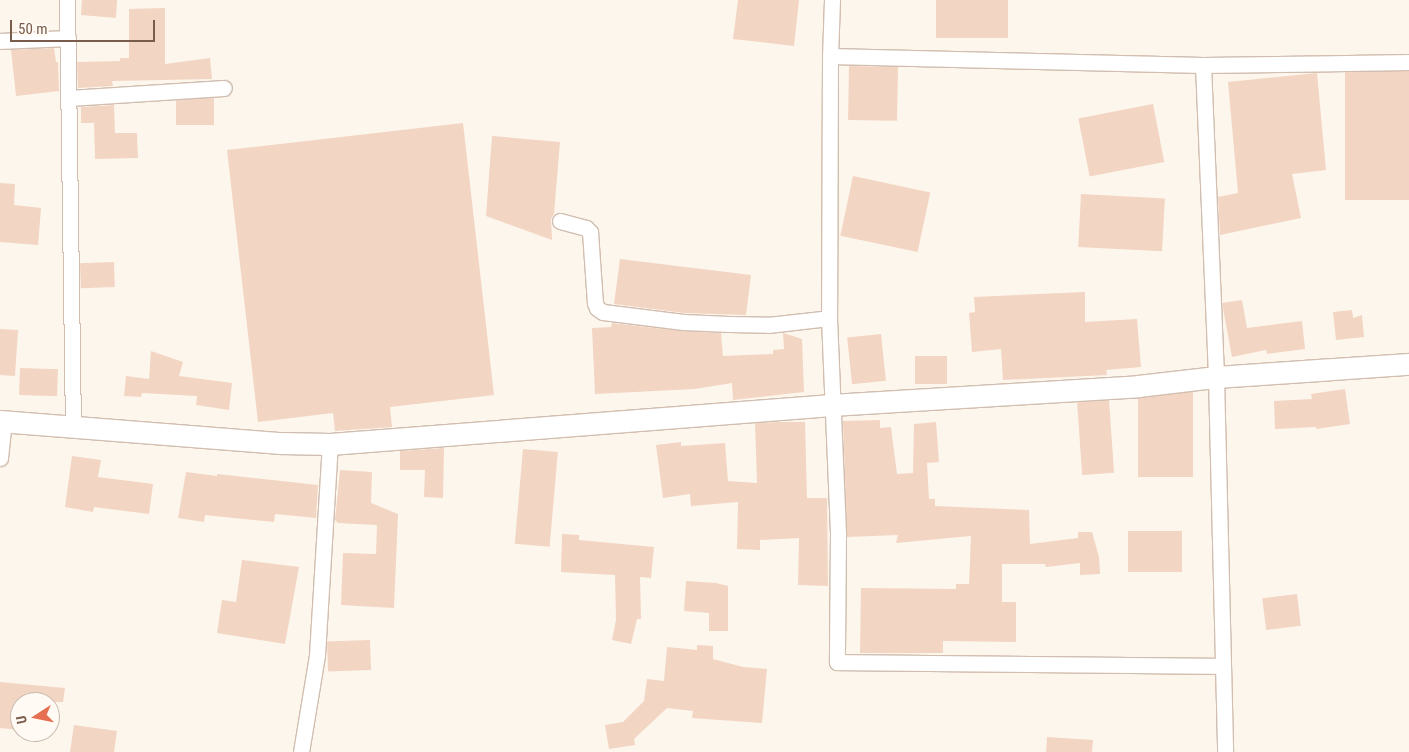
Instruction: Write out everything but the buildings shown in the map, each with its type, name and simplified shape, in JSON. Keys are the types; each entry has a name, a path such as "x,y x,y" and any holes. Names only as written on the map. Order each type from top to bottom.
{"main road":[{"path":"2,421 281,443 330,444 831,405 1138,386 1216,377 1409,364"}],"street":[{"path":"67,0 72,428"},
{"path":"832,0 829,318 831,405 838,535 837,662 1223,666"},
{"path":"0,41 68,38"},
{"path":"830,56 1203,65 1409,62"},
{"path":"1203,65 1216,377 1224,752"},
{"path":"69,98 224,88"},
{"path":"560,221 586,228 590,232 594,302 596,308 603,312 683,322 728,324 768,325 829,318"},
{"path":"0,458 2,421"},
{"path":"301,752 317,655 330,444"}]}
